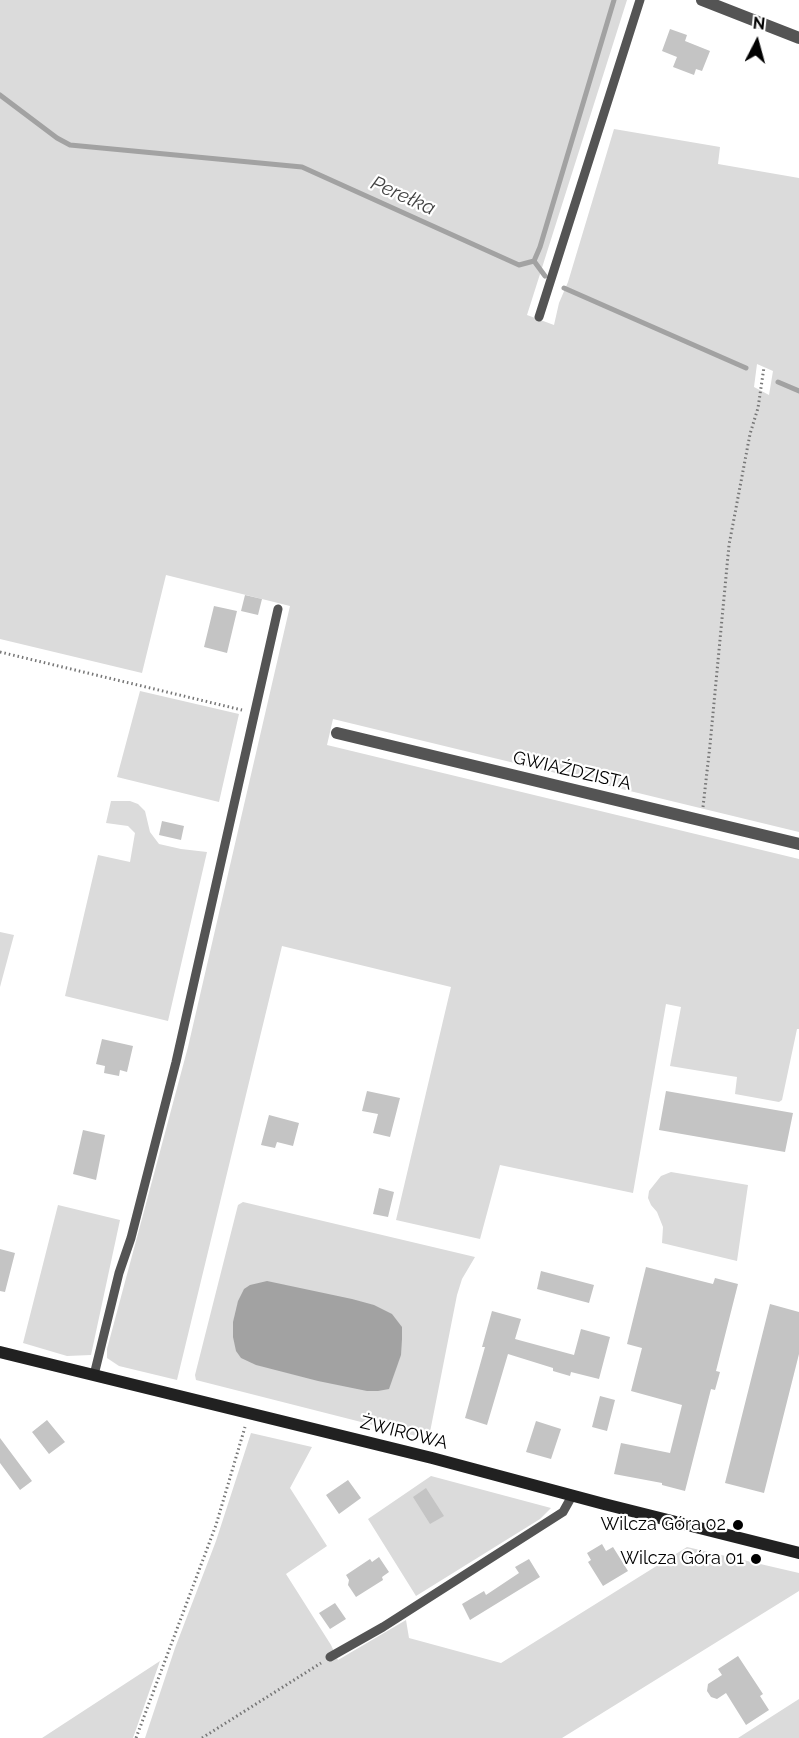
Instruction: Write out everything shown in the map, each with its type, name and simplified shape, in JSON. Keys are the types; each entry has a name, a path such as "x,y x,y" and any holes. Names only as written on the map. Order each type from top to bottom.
{"street":[{"path":"702,0 799,38"},
{"name":"GWIAŹDZISTA","path":"337,734 799,844"},
{"name":"ŻWIROWA","path":"0,1352 432,1458 799,1553"}],"lane":[{"path":"539,317 640,0"},
{"path":"94,1376 119,1272 131,1238 176,1062 279,609"},
{"path":"330,1658 383,1627 562,1512 572,1496"}],"path":[{"path":"701,821 729,545 750,434 758,408 764,367"},
{"path":"0,652 256,713"},
{"path":"136,1738 216,1525 249,1414"},
{"path":"202,1738 330,1658"}],"shaded area":[{"path":"0,0 627,0 527,315 554,325 614,129 720,147 718,164 799,178 799,832 333,719 327,745 799,859 799,1029 797,1029 782,1100 779,1102 735,1094 737,1077 670,1066 681,1007 666,1004 633,1193 500,1165 480,1239 396,1220 451,987 282,946 177,1380 119,1366 107,1358 107,1349 188,1047 290,606 166,575 142,673 0,639","holes":["757,364 773,371 769,395 754,387"]},
{"path":"140,691 239,714 219,802 117,777"},
{"path":"111,801 130,801 138,804 145,811 150,832 159,844 207,852 168,1021 65,996 98,855 130,862 135,833 128,826 106,823"},
{"path":"0,932 14,935 0,987"},
{"path":"671,1172 748,1185 737,1261 662,1243 663,1227 648,1198 649,1191 661,1176"},
{"path":"243,1202 475,1257 462,1279 457,1295 430,1432 424,1438 196,1380 195,1375 238,1205"},
{"path":"58,1205 120,1220 91,1355 67,1356 23,1343"},
{"path":"267,1281 352,1299 374,1305 392,1314 402,1327 402,1339 401,1355 389,1389 367,1391 318,1381 256,1365 241,1358 236,1351 233,1337 233,1322 238,1301 244,1289 250,1285"},
{"path":"251,1433 312,1447 290,1488 327,1546 286,1574 338,1660 406,1620 409,1638 501,1663 687,1547 799,1573 799,1591 562,1738 145,1738 175,1648 216,1541"},
{"path":"431,1476 551,1508 540,1519 416,1596 368,1519"},
{"path":"160,1661 133,1738 42,1738"},
{"path":"799,1699 799,1738 738,1738"}],"building":[{"path":"670,29 687,35 685,41 710,51 702,71 696,69 694,75 673,67 677,57 662,51"},
{"path":"245,595 262,599 258,615 241,611"},
{"path":"214,606 237,611 227,653 204,647"},
{"path":"162,821 184,826 181,840 159,835"},
{"path":"102,1039 133,1046 127,1072 120,1070 119,1076 104,1073 105,1066 96,1064"},
{"path":"367,1091 400,1098 390,1137 373,1133 378,1114 362,1111"},
{"path":"666,1091 793,1113 785,1152 659,1130"},
{"path":"269,1115 299,1123 293,1146 277,1142 275,1148 261,1145"},
{"path":"83,1130 105,1135 96,1180 73,1174"},
{"path":"379,1188 394,1192 388,1217 373,1214"},
{"path":"0,1249 15,1253 5,1292 0,1291"},
{"path":"646,1267 713,1284 715,1278 738,1284 716,1371 720,1372 715,1390 711,1389 685,1491 662,1485 662,1483 614,1474 621,1443 670,1453 682,1405 631,1391 642,1348 627,1344"},
{"path":"541,1271 594,1285 589,1303 537,1289"},
{"path":"770,1304 799,1312 799,1354 764,1493 725,1483"},
{"path":"492,1311 521,1319 515,1339 574,1355 581,1329 610,1337 599,1379 571,1372 570,1376 553,1371 553,1368 508,1354 487,1425 465,1418 485,1347 482,1347"},
{"path":"600,1396 615,1400 607,1431 592,1427"},
{"path":"47,1420 65,1442 49,1454 32,1432"},
{"path":"536,1421 561,1429 551,1459 526,1452"},
{"path":"0,1438 32,1481 20,1490 0,1463"},
{"path":"348,1480 361,1498 339,1514 326,1495"},
{"path":"426,1488 444,1516 430,1524 413,1497"},
{"path":"602,1544 606,1551 613,1547 628,1571 603,1586 588,1562 591,1560 587,1553"},
{"path":"379,1557 389,1572 382,1577 383,1580 356,1597 348,1585 349,1580 346,1575 370,1559 372,1562"},
{"path":"529,1559 540,1577 470,1620 462,1604 484,1591 486,1595 519,1573 515,1567"},
{"path":"335,1603 346,1619 330,1629 319,1613"},
{"path":"738,1656 763,1694 760,1696 769,1710 746,1725 726,1693 717,1699 711,1697 707,1691 708,1684 722,1675 718,1669"}],"waterway":[{"name":"Perełka","path":"0,95 57,138 70,145 302,167 519,265 534,261 540,247 614,0"},
{"path":"534,261 545,276"},
{"path":"564,288 746,368"},
{"path":"778,382 799,391"}],"place":[{"name":"Wilcza Góra 02","path":"738,1525"},
{"name":"Wilcza Góra 01","path":"756,1559"}]}
